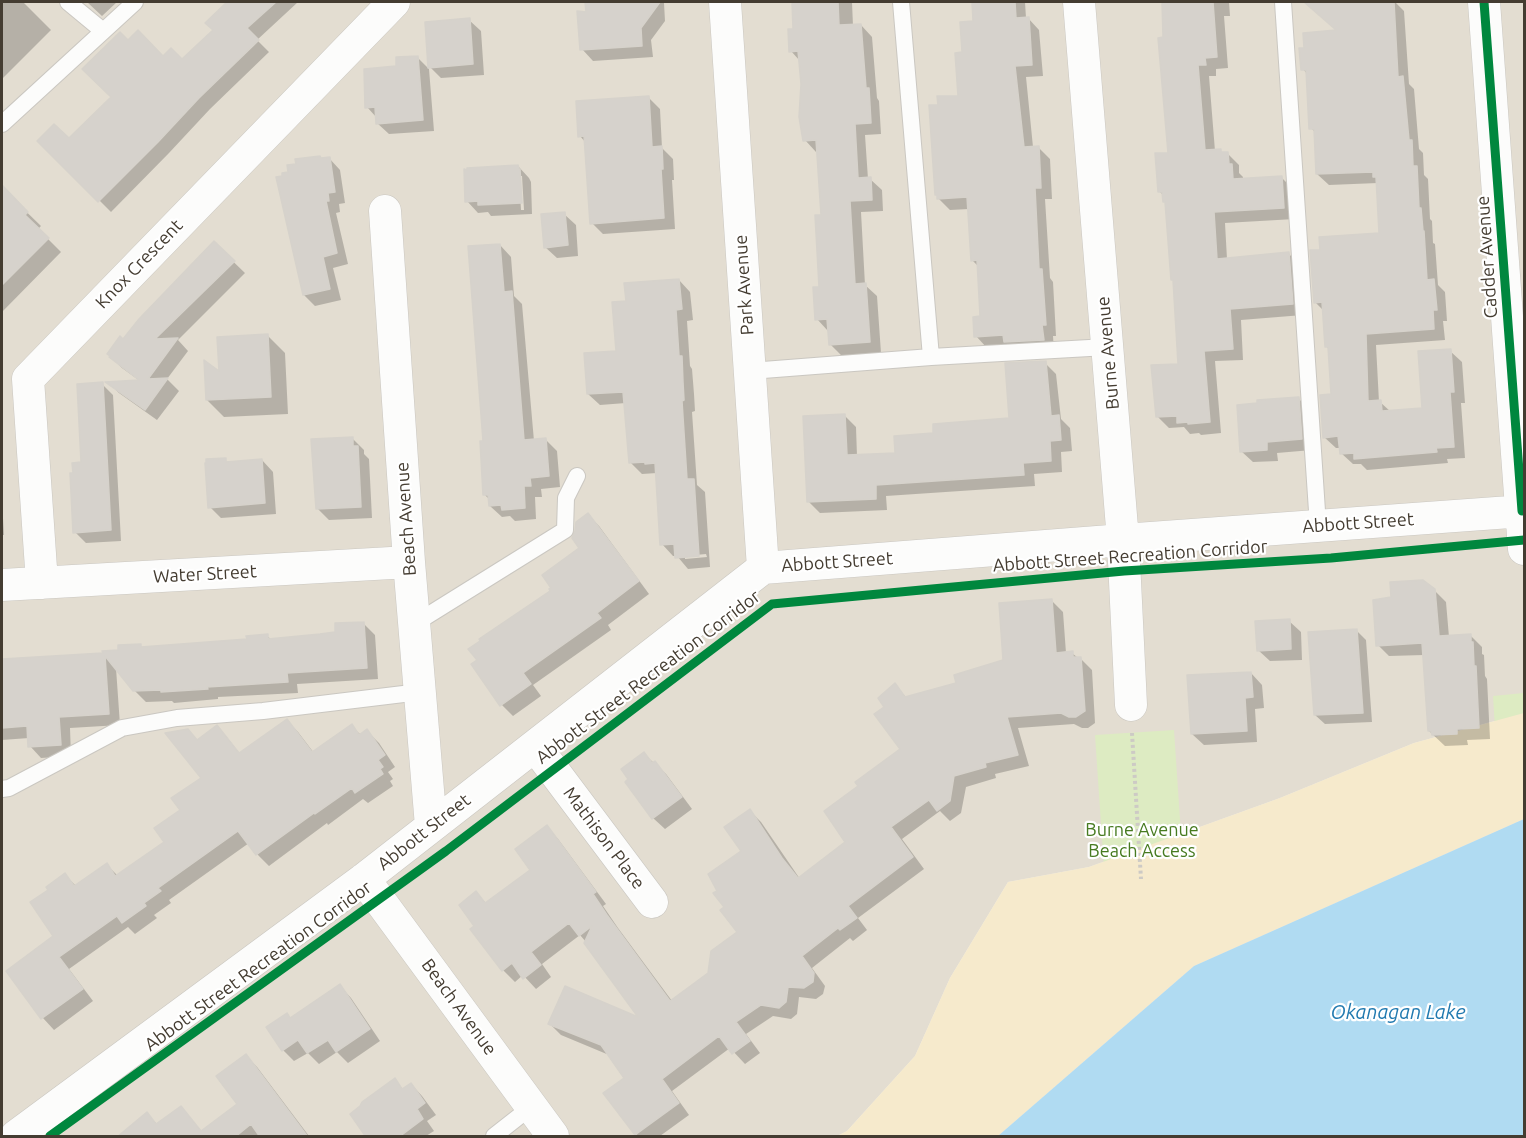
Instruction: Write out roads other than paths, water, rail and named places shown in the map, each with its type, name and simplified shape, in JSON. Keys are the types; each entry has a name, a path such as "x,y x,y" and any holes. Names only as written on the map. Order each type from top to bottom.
{"street":[{"name":"Knox Crescent","path":"42,584 28,379 394,2"},
{"name":"Park Avenue","path":"725,2 763,568"},
{"name":"Burne Avenue","path":"1079,2 1123,540 1131,705"},
{"name":"Cadder Avenue","path":"1485,2 1524,549"},
{"name":"Beach Avenue","path":"385,211 409,562 431,826"},
{"name":"Abbott Street","path":"16,1137 364,879 763,568 1523,511"},
{"name":"Water Street","path":"2,585 409,562"},
{"name":"Mathison Place","path":"534,746 652,902"},
{"name":"Beach Avenue","path":"364,879 553,1137"}],"lane":[{"path":"68,2 103,32"},
{"path":"2,124 135,2"},
{"path":"901,2 931,357"},
{"path":"1283,2 1318,526"},
{"path":"750,371 931,357 1107,347"},
{"path":"414,624 565,530 566,498 577,476"},
{"path":"2,789 9,788 122,728 177,718 263,711 420,692"},
{"path":"494,1137 531,1107"}],"water":[{"name":"Okanagan Lake","path":"1524,819 1524,1136 998,1136 1194,966"}],"park label":[{"name":"Burne Avenue Beach Access","path":"1142,840"}]}
